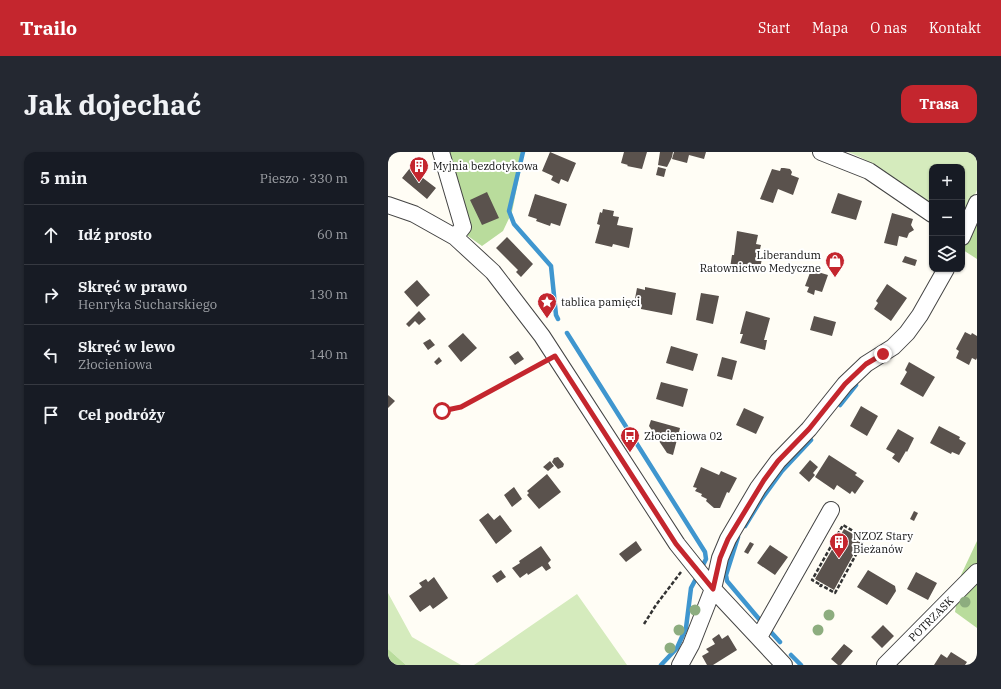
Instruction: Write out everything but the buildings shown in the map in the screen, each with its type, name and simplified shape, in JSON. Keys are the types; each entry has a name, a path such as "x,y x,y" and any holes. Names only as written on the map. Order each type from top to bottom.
{"street":[{"path":"441,152 463,227 455,237"},
{"path":"821,152 869,171 929,212"},
{"path":"965,229 977,203"},
{"path":"388,205 414,214 455,237 493,272 542,336 650,503 691,562 709,584 784,665"},
{"path":"680,665 691,644 709,584 728,539 764,480 778,461 809,429 852,377 871,361 893,347 907,333 920,315 944,272"},
{"path":"759,637 831,510"},
{"name":"POTRZASK","path":"885,665 977,572"}],"path":[{"path":"442,411 461,407 555,356"},
{"path":"843,525 865,538 835,593 821,586 812,580 843,525"},
{"path":"644,624 656,605 691,562"}],"green space":[{"path":"445,152 524,152 512,212 503,231 482,246 468,236"},
{"path":"848,152 977,152 977,190 965,216 965,164 929,164 929,205 881,169"},
{"path":"977,220 977,259 965,251 965,246"},
{"path":"977,541 977,628 955,612 961,575"},
{"path":"388,593 412,637 461,665 406,665 388,649"},
{"path":"577,594 627,665 474,665"},
{"path":"388,649 406,665 388,665"}],"waterway":[{"path":"523,152 509,211 514,224 551,266 556,315 558,319"},
{"path":"567,333 705,552 706,559 701,569"},
{"path":"840,405 856,385"},
{"path":"745,526 761,500 782,471 811,440"},
{"path":"738,537 726,575 727,581 759,619"},
{"path":"661,665 677,648 686,628 691,588 698,575"},
{"path":"770,631 780,642"},
{"path":"791,655 801,665"}],"place":[{"name":"Myjnia bezdotykowa","path":"419,183"},
{"name":"Liberandum Ratownictwo Medyczne","path":"835,278"},
{"name":"tablica pamięci","path":"547,319"},
{"name":"Złocieniowa 02","path":"630,453"},
{"name":"NZOZ Stary Bieżanów","path":"839,559"}],"route":[{"path":"442,411 461,407 555,356 676,544 713,589 720,558 728,539 758,488 778,461 809,429 845,384 866,364 883,354"}]}
